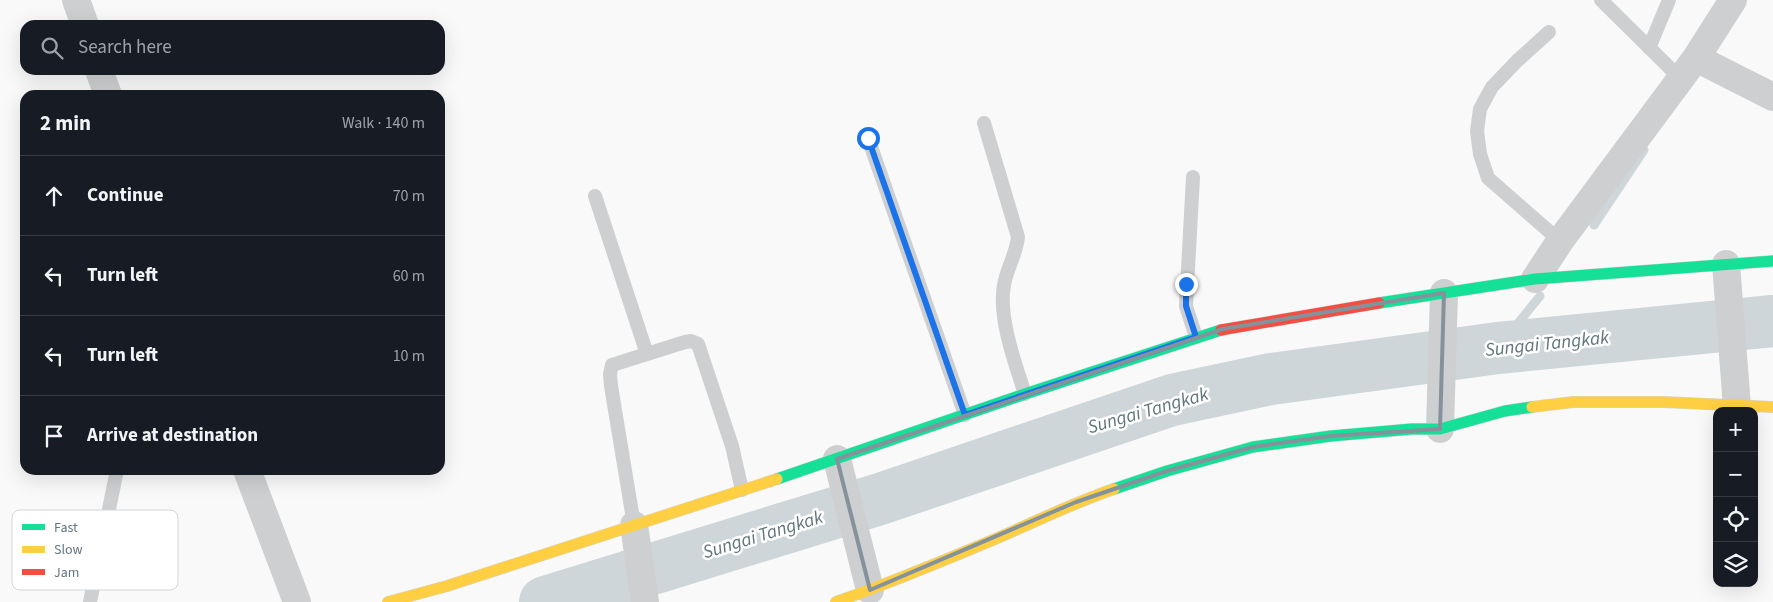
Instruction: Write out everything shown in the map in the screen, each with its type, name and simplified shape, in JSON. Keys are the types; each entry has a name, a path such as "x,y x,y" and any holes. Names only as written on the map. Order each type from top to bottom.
{"street":[{"path":"76,0 83,20"},
{"path":"1535,279 1560,241 1688,68 1733,0"},
{"path":"1688,68 1773,97"},
{"path":"102,75 106,90"},
{"path":"388,602 447,586 742,490 840,472 965,415 1223,329 1344,308 1535,279 1773,261"},
{"path":"836,602 988,542 1076,502 1167,471 1253,447 1331,436 1412,429 1505,411 1572,402 1663,402 1738,407 1734,380 1726,264"},
{"path":"1441,422 1444,293"},
{"path":"1758,407 1773,407"},
{"path":"840,472 870,590"},
{"path":"249,475 297,602"},
{"path":"634,525 645,602"}],"lane":[{"path":"1601,0 1649,48 1688,68"},
{"path":"1649,48 1669,0"},
{"path":"1549,32 1492,87 1480,109 1477,131 1480,154 1488,178 1560,241"},
{"path":"984,123 1018,237 1017,250 1004,284 1002,303 1010,348 1024,394"},
{"path":"868,138 965,415"},
{"path":"1193,177 1186,306 1196,337"},
{"path":"595,196 647,354"},
{"path":"634,525 610,374 612,365 685,342 691,341 698,344 732,446 742,490"},
{"path":"108,510 115,475"}],"highlighted area":[{"path":"1444,293 1440,429 1331,436 1253,447 1167,471 1076,502 870,590 837,459 1223,329"}],"waterway":[{"path":"1594,225 1644,150"},
{"path":"1498,348 1540,296"},
{"name":"Sungai Tangkak","path":"545,602 880,499 1172,400 1271,379 1498,348 1773,321"}],"traffic: fast":[{"path":"1379,303 1535,279 1773,261"},
{"path":"777,479 1025,394 1221,330"},
{"path":"1114,489 1167,471 1253,447 1331,436 1412,429 1440,429 1505,411 1532,407"}],"traffic: slow":[{"path":"1532,407 1573,402 1663,402 1773,407"},
{"path":"388,602 447,586 777,479"},
{"path":"836,602 1114,489"}],"traffic: jam":[{"path":"1221,330 1379,303"}],"route":[{"path":"868,138 965,415 1196,337 1190,324 1186,306 1186,284"}]}
